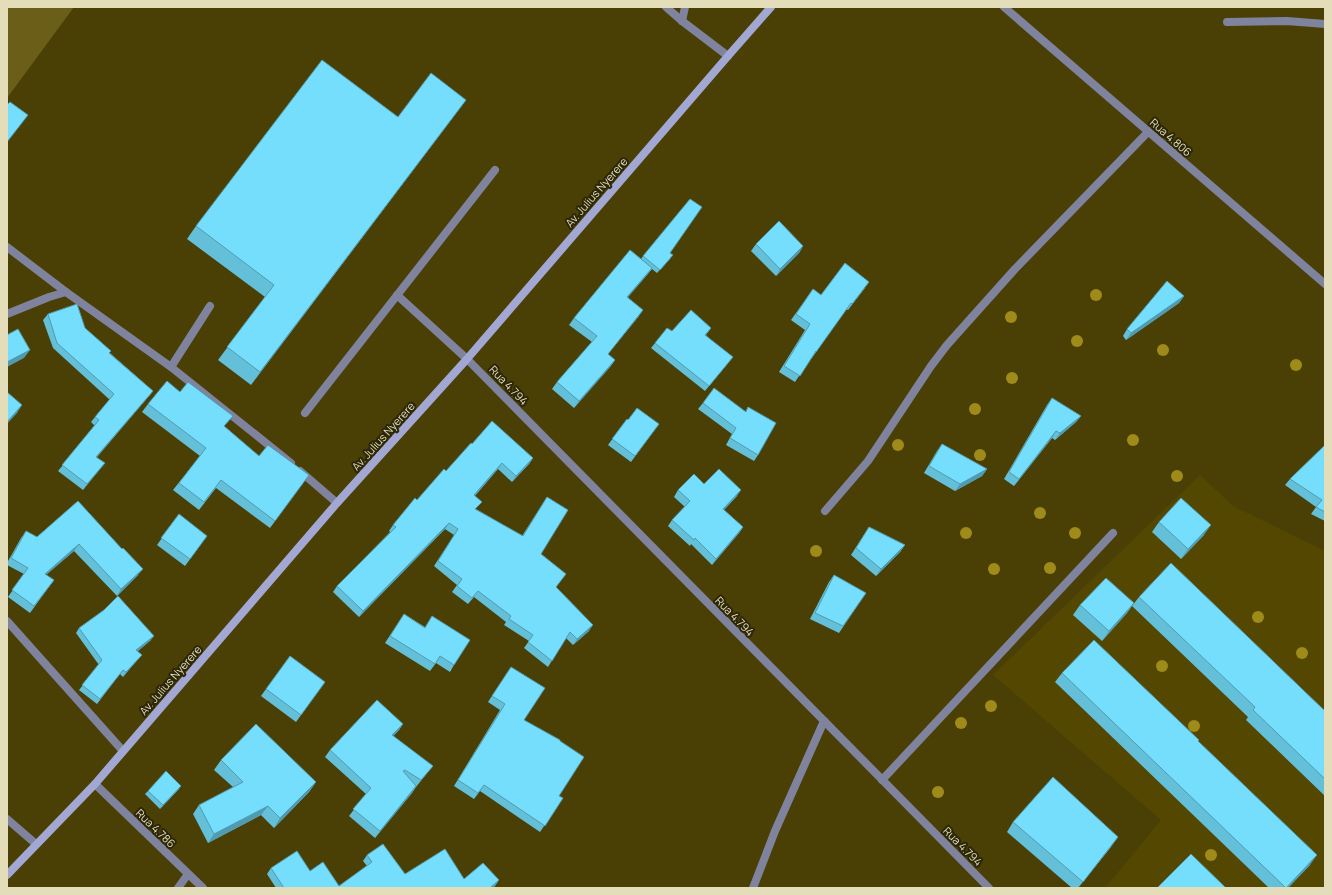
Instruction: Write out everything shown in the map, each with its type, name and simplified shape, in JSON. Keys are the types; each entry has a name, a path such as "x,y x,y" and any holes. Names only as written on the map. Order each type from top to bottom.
{"main road":[{"name":"Av. Julius Nyerere","path":"7,876 95,784 337,503 467,359 772,7"}],"street":[{"path":"666,7 728,56"},
{"path":"682,21 685,7"},
{"name":"Rua 4.806","path":"1004,7 1325,284"},
{"path":"1227,22 1287,21 1325,24"},
{"path":"825,511 868,461 931,366 947,345 1015,269 1148,132"},
{"path":"304,414 495,170"},
{"path":"7,247 66,292 171,367 281,455 337,503"},
{"path":"7,314 49,297 66,292"},
{"name":"Rua 4.794","path":"397,295 467,359 989,888"},
{"path":"171,367 210,306"},
{"path":"882,780 1114,534"},
{"path":"7,621 123,751"},
{"path":"753,888 774,831 824,721"},
{"name":"Rua 4.786","path":"95,784 203,888"},
{"path":"7,819 36,844"},
{"path":"178,888 188,874"}],"shaded area":[{"path":"7,7 74,7 7,98"},
{"path":"1200,475 1233,506 1325,551 1325,886 1323,888 1105,888 1161,820 993,675"}],"building":[{"path":"322,60 398,117 431,73 466,100 260,372 227,347 274,285 196,226"},
{"path":"10,102 28,115 7,142 7,105"},
{"path":"690,199 702,207 670,253 673,255 660,270 643,256"},
{"path":"779,221 803,246 780,269 756,244"},
{"path":"630,250 652,268 627,297 643,310 608,354 615,360 579,401 557,382 597,336 574,318"},
{"path":"845,263 869,282 852,304 851,303 816,351 800,376 784,366 810,324 796,314 813,289 821,295"},
{"path":"1167,281 1184,296 1131,333 1127,329"},
{"path":"77,304 85,328 111,351 109,353 153,391 96,457 105,463 87,484 62,465 99,420 95,417 114,394 57,343 48,314"},
{"path":"691,310 711,328 705,335 733,357 709,386 655,343 667,328 672,331"},
{"path":"18,329 30,350 7,362 7,335"},
{"path":"167,381 180,392 188,382 233,416 224,426 259,456 268,445 309,475 275,521 221,480 204,502 179,483 206,448 148,404"},
{"path":"714,388 746,412 748,407 776,423 758,455 730,438 736,428 703,403"},
{"path":"7,392 22,405 7,422"},
{"path":"1052,398 1081,416 1060,433 1056,431 1019,479 1009,472"},
{"path":"637,408 659,424 635,456 612,439"},
{"path":"492,421 533,458 516,476 502,463 474,495 482,502 475,509 523,536 547,497 568,510 541,554 566,574 556,587 593,625 577,639 570,632 552,661 528,642 533,635 509,619 511,616 478,591 472,598 457,586 462,579 438,561 458,529 449,523 363,611 337,586 396,527 393,525 415,498 417,500 444,469 446,471"},
{"path":"942,444 987,469 960,484 929,466"},
{"path":"1324,446 1325,512 1316,507 1322,500 1290,479"},
{"path":"719,469 741,490 723,509 743,527 716,559 695,538 694,540 672,520 690,501 678,490 694,474 704,484"},
{"path":"1181,498 1211,525 1188,549 1159,522"},
{"path":"78,501 122,549 123,548 143,569 121,589 79,544 45,574 54,580 34,606 12,590 28,568 11,558 26,531 37,537"},
{"path":"179,514 207,536 190,559 161,538"},
{"path":"869,527 905,545 881,569 856,548"},
{"path":"1171,563 1325,711 1325,779 1253,710 1255,707 1139,597"},
{"path":"834,575 866,593 843,626 815,613"},
{"path":"1106,578 1134,603 1109,631 1080,605"},
{"path":"118,596 154,636 136,650 142,655 126,672 123,670 100,699 82,685 102,660 79,628 104,610"},
{"path":"404,614 425,628 432,616 470,640 454,665 440,656 435,664 390,636"},
{"path":"1094,640 1317,855 1286,888 1062,673"},
{"path":"290,656 325,682 301,715 266,689"},
{"path":"511,667 545,688 524,720 560,740 584,757 559,796 563,798 545,826 484,785 478,793 458,780 505,704 492,696"},
{"path":"377,700 403,724 392,735 433,766 421,780 405,770 403,771 416,786 380,831 353,809 371,788 330,750"},
{"path":"256,724 316,782 280,818 268,806 214,834 199,805 243,782 221,760"},
{"path":"166,771 181,786 163,805 148,791"},
{"path":"1053,777 1118,837 1083,882 1013,822"},
{"path":"383,844 405,874 445,849 464,879 483,863 499,880 490,888 284,888 271,868 297,851 310,871 323,862 339,886 372,862 367,855"},
{"path":"1191,854 1226,888 1157,888"}]}
